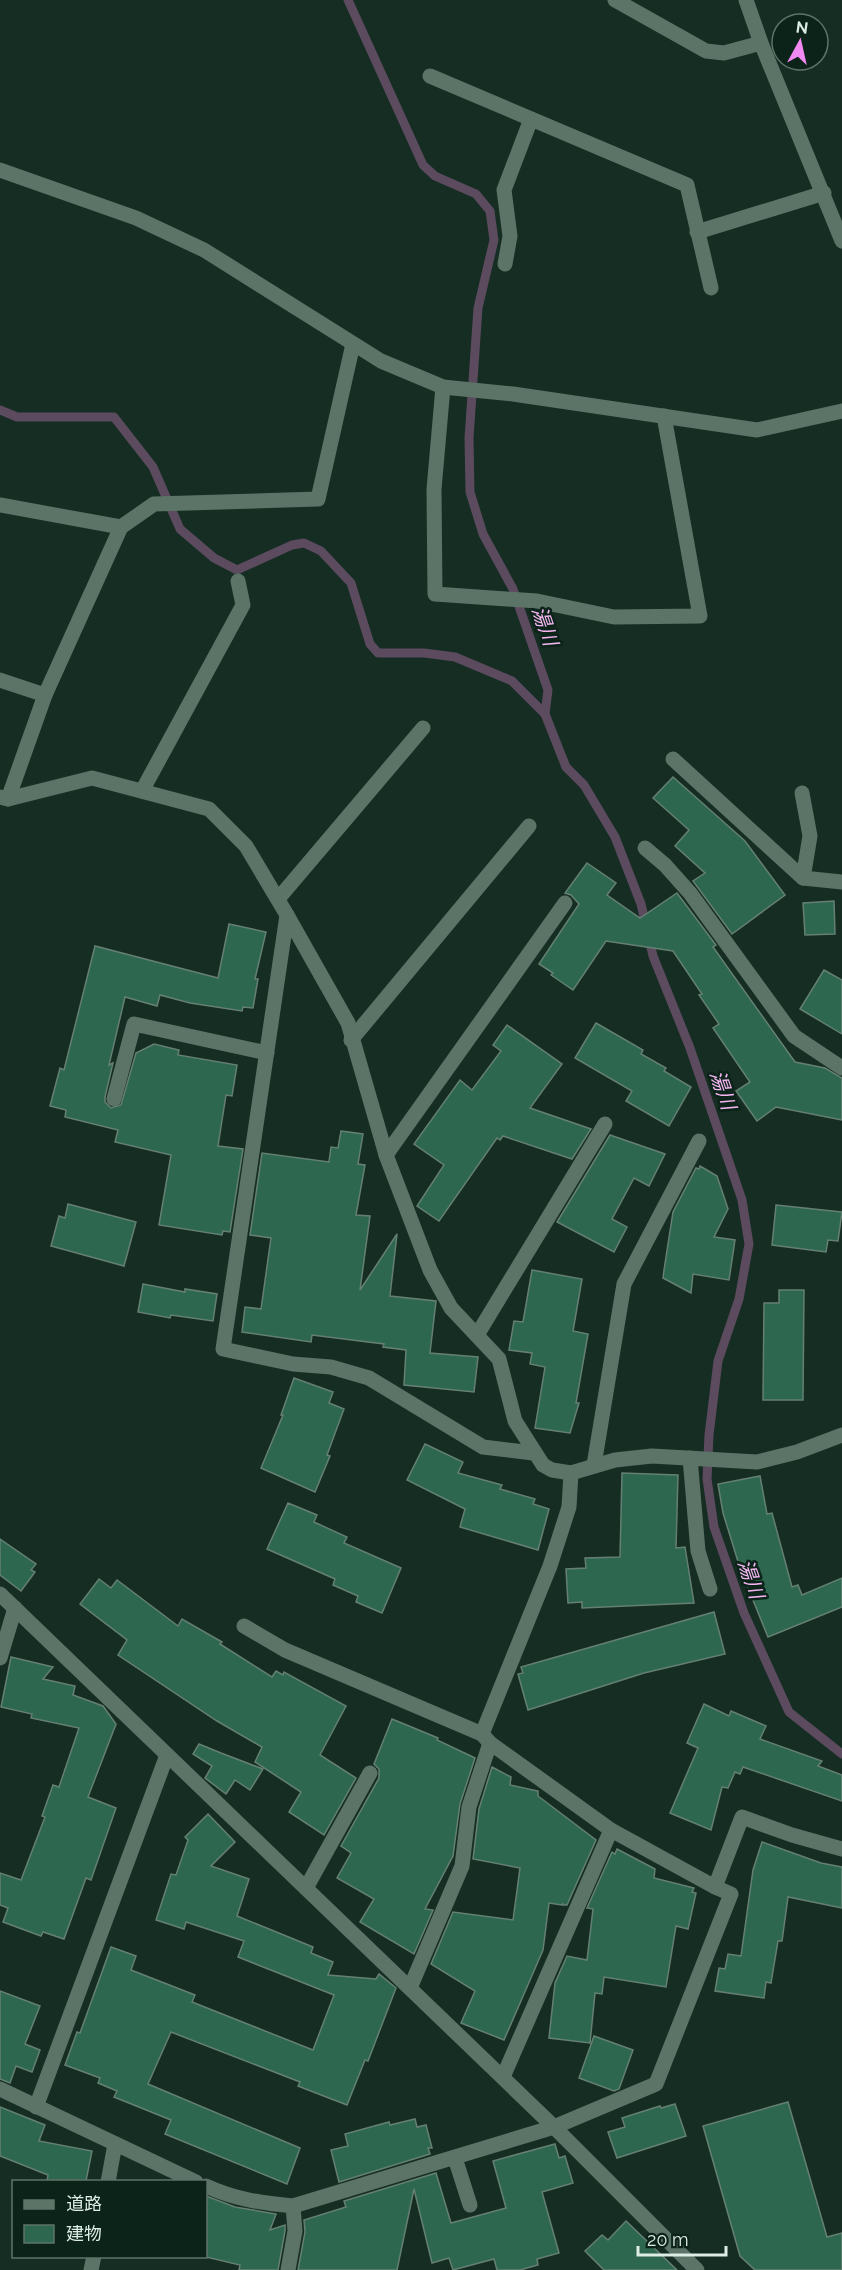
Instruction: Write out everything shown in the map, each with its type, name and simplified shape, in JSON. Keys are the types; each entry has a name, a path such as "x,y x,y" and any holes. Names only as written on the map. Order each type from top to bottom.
{"street":[{"path":"615,0 706,51 724,53 761,43"},
{"path":"746,0 761,43 824,193 836,208 842,241"},
{"path":"430,76 687,185 711,288"},
{"path":"505,264 510,236 504,190 531,119"},
{"path":"0,170 136,218 204,250 381,361 443,387 486,391 757,430 842,411"},
{"path":"698,232 824,193"},
{"path":"4,798 45,695 121,527 153,504 318,499 353,344"},
{"path":"443,387 434,489 435,594 537,601 614,617 700,616 664,416"},
{"path":"0,505 121,527"},
{"path":"142,791 243,605 238,580"},
{"path":"0,680 45,695"},
{"path":"278,899 423,728"},
{"path":"673,759 803,878 842,882"},
{"path":"4,798 92,778 210,809 246,846 348,1023 351,1040 386,1155 430,1270 451,1308 498,1359 515,1421 543,1465 552,1470 571,1473 615,1460 652,1456 757,1462 797,1452 842,1435"},
{"path":"802,793 810,836 803,878"},
{"path":"351,1040 529,826"},
{"path":"645,848 665,864 690,893 795,1036 842,1068"},
{"path":"386,1155 565,903"},
{"path":"287,915 224,1349 293,1364 332,1367 369,1378 483,1447 534,1453"},
{"path":"114,1099 134,1024 267,1053"},
{"path":"477,1335 605,1124"},
{"path":"594,1466 624,1284 699,1141"},
{"path":"693,1459 698,1551 710,1589"},
{"path":"410,1988 462,1866 469,1807 486,1739 550,1566 569,1507 571,1473"},
{"path":"0,1594 503,2077 689,2267"},
{"path":"0,1658 15,1608"},
{"path":"207,2186 227,2196 254,2202 293,2206 554,2127 656,2084 731,1894 611,1830 486,1739 285,1650 244,1626"},
{"path":"36,2107 167,1755"},
{"path":"306,1888 370,1773"},
{"path":"715,1887 742,1817 792,1835 842,1849"},
{"path":"503,2077 611,1830"},
{"path":"0,2089 194,2180"},
{"path":"108,2180 115,2144"},
{"path":"455,2158 470,2205"},
{"path":"288,2270 295,2231 293,2206"}],"building":[{"path":"673,777 745,841 785,895 732,934 693,881 705,873 675,846 689,830 653,798"},
{"path":"587,863 616,883 607,895 640,918 677,893 716,945 713,947 795,1062 825,1068 842,1078 842,1120 776,1107 757,1121 736,1091 750,1082 713,1028 719,1024 673,951 606,941 573,990 539,964 579,904 571,895 565,893"},
{"path":"834,901 835,934 805,935 803,903"},
{"path":"229,924 266,932 255,979 258,979 253,1008 243,1007 242,1011 190,1003 160,995 157,1006 125,997 109,1065 113,1063 105,1097 105,1102 111,1108 121,1105 136,1053 154,1044 179,1050 178,1055 237,1065 232,1096 226,1095 218,1146 243,1149 230,1232 223,1231 222,1235 159,1225 171,1155 115,1142 118,1130 65,1117 66,1110 50,1106 60,1068 64,1070 95,946 218,978"},
{"path":"824,970 842,980 842,1034 800,1009"},
{"path":"596,1023 643,1050 641,1054 666,1068 664,1071 691,1087 669,1126 626,1101 632,1091 575,1058"},
{"path":"507,1025 562,1064 530,1108 591,1129 572,1159 503,1136 500,1140 497,1138 439,1221 417,1206 444,1165 414,1144 460,1080 472,1090 501,1051 493,1045"},
{"path":"341,1131 363,1134 358,1164 365,1165 356,1215 370,1216 360,1290 397,1234 390,1296 436,1301 430,1353 478,1357 474,1392 404,1385 406,1350 383,1347 384,1344 312,1335 311,1342 242,1332 245,1307 261,1309 271,1238 250,1235 262,1153 329,1162 331,1147 338,1148"},
{"path":"610,1135 665,1154 649,1186 634,1178 612,1219 627,1227 614,1252 557,1222"},
{"path":"700,1166 717,1176 728,1209 714,1237 735,1240 729,1280 693,1274 691,1293 663,1278 673,1212 696,1168 699,1169"},
{"path":"68,1204 136,1222 124,1266 51,1246 59,1216 65,1218"},
{"path":"776,1205 842,1212 838,1241 828,1240 826,1252 772,1245"},
{"path":"532,1270 582,1279 573,1331 588,1334 576,1403 579,1403 570,1433 535,1428 545,1367 530,1364 532,1353 509,1350 514,1321 523,1322"},
{"path":"143,1284 185,1292 185,1289 217,1294 213,1321 171,1315 170,1318 138,1312"},
{"path":"779,1290 804,1290 803,1400 763,1400 764,1303 779,1303"},
{"path":"294,1378 333,1392 329,1403 344,1409 327,1455 330,1456 315,1492 261,1468 283,1415 281,1415"},
{"path":"425,1444 463,1462 458,1473 502,1485 500,1489 535,1499 533,1504 549,1509 538,1550 460,1527 465,1509 407,1480"},
{"path":"622,1473 678,1475 676,1548 685,1547 694,1603 582,1608 582,1602 568,1603 566,1569 586,1568 585,1558 620,1557"},
{"path":"760,1476 767,1514 772,1513 792,1587 798,1585 802,1595 842,1578 842,1607 768,1637 740,1568 723,1513 718,1484"},
{"path":"288,1503 317,1515 314,1522 347,1537 344,1543 401,1568 382,1613 356,1602 358,1596 333,1585 335,1579 267,1549"},
{"path":"0,1539 36,1564 31,1570 35,1572 21,1591 0,1575"},
{"path":"99,1579 111,1588 117,1580 178,1626 182,1619 222,1642 220,1644 272,1677 276,1671 283,1675 284,1672 346,1706 320,1755 356,1778 324,1835 289,1812 301,1792 255,1762 262,1747 217,1721 118,1655 127,1640 80,1604"},
{"path":"714,1612 725,1654 644,1673 528,1710 518,1674 523,1673 521,1667"},
{"path":"11,1657 53,1667 43,1679 75,1686 73,1695 103,1706 116,1724 88,1797 116,1808 91,1880 86,1878 64,1939 43,1932 41,1936 3,1922 8,1908 0,1905 0,1873 21,1880 45,1817 42,1816 53,1785 59,1787 79,1728 31,1718 32,1714 1,1707"},
{"path":"704,1704 729,1716 731,1711 766,1726 760,1739 822,1761 818,1766 842,1775 842,1801 743,1767 740,1774 735,1772 728,1788 722,1787 711,1830 670,1813 698,1748 687,1743"},
{"path":"392,1719 438,1738 437,1740 475,1758 460,1804 453,1856 425,1909 433,1910 414,1954 360,1922 374,1899 337,1878 351,1853 341,1846 379,1778 379,1769 374,1764"},
{"path":"199,1744 263,1769 250,1790 235,1780 226,1794 205,1778 212,1766 193,1754"},
{"path":"492,1767 511,1777 510,1785 538,1791 538,1796 596,1840 567,1905 549,1903 543,1950 504,2040 461,2023 475,1991 431,1964 453,1912 513,1920 520,1868 473,1859 479,1809"},
{"path":"208,1814 235,1842 211,1866 249,1879 237,1916 313,1947 311,1953 333,1962 328,1975 376,1979 379,1974 396,1988 368,2061 365,2060 347,2105 298,2086 300,2082 171,2032 148,2084 300,2148 287,2184 165,2134 171,2120 114,2097 117,2091 98,2083 100,2078 65,2065 77,2032 80,2033 111,1947 136,1956 131,1970 195,1995 192,2002 313,2050 334,1995 238,1957 244,1941 186,1922 184,1929 156,1920 171,1874 176,1875 188,1840 185,1837"},
{"path":"762,1842 821,1863 842,1867 842,1908 788,1897 782,1941 778,1941 771,1983 766,1982 764,1998 715,1991 719,1968 725,1969 728,1954 741,1956 753,1870"},
{"path":"617,1849 655,1869 654,1878 694,1888 692,1892 696,1893 688,1929 676,1926 666,1987 604,1977 602,1994 595,1993 590,2043 549,2038 555,1983 567,1956 587,1960 593,1909 587,1908 612,1852 615,1854"},
{"path":"0,1991 40,2006 25,2044 40,2050 32,2072 16,2066 10,2083 0,2079"},
{"path":"594,2036 633,2050 619,2089 614,2091 579,2078"},
{"path":"788,2102 827,2237 842,2233 842,2270 755,2270 740,2256 703,2126"},
{"path":"675,2104 686,2136 617,2158 608,2132 625,2127 622,2118 660,2106 661,2108"},
{"path":"0,2107 45,2125 39,2141 92,2151 86,2180 47,2180 48,2175 0,2156"},
{"path":"415,2119 417,2127 426,2125 432,2148 428,2148 430,2154 339,2182 331,2150 348,2146 345,2134 389,2122 390,2125"},
{"path":"555,2144 559,2158 565,2156 573,2183 542,2192 559,2253 537,2259 538,2265 520,2270 497,2270 494,2259 453,2270 449,2258 432,2263 414,2189 397,2270 298,2270 305,2232 304,2220 346,2207 344,2201 436,2173 451,2223 506,2208 493,2161"},
{"path":"207,2196 235,2207 276,2214 270,2230 285,2225 278,2270 239,2270 240,2265 207,2257"},
{"path":"626,2221 677,2270 604,2270 585,2251 602,2235 608,2240"}],"waterway":[{"name":"湯川","path":"348,0 423,165 435,176 476,194 490,211 494,240 478,308 469,438 470,492 483,534 513,589 548,690 545,714 566,767 584,785 615,837 641,904 653,956 690,1048 742,1200 749,1244 739,1299 718,1361 709,1435 707,1479 714,1527 744,1613 789,1712 842,1754"},
{"path":"0,410 17,417 114,417 153,467 180,529 214,558 237,570 292,545 304,543 321,551 351,583 370,644 378,653 424,653 455,657 512,681 545,714"}]}
